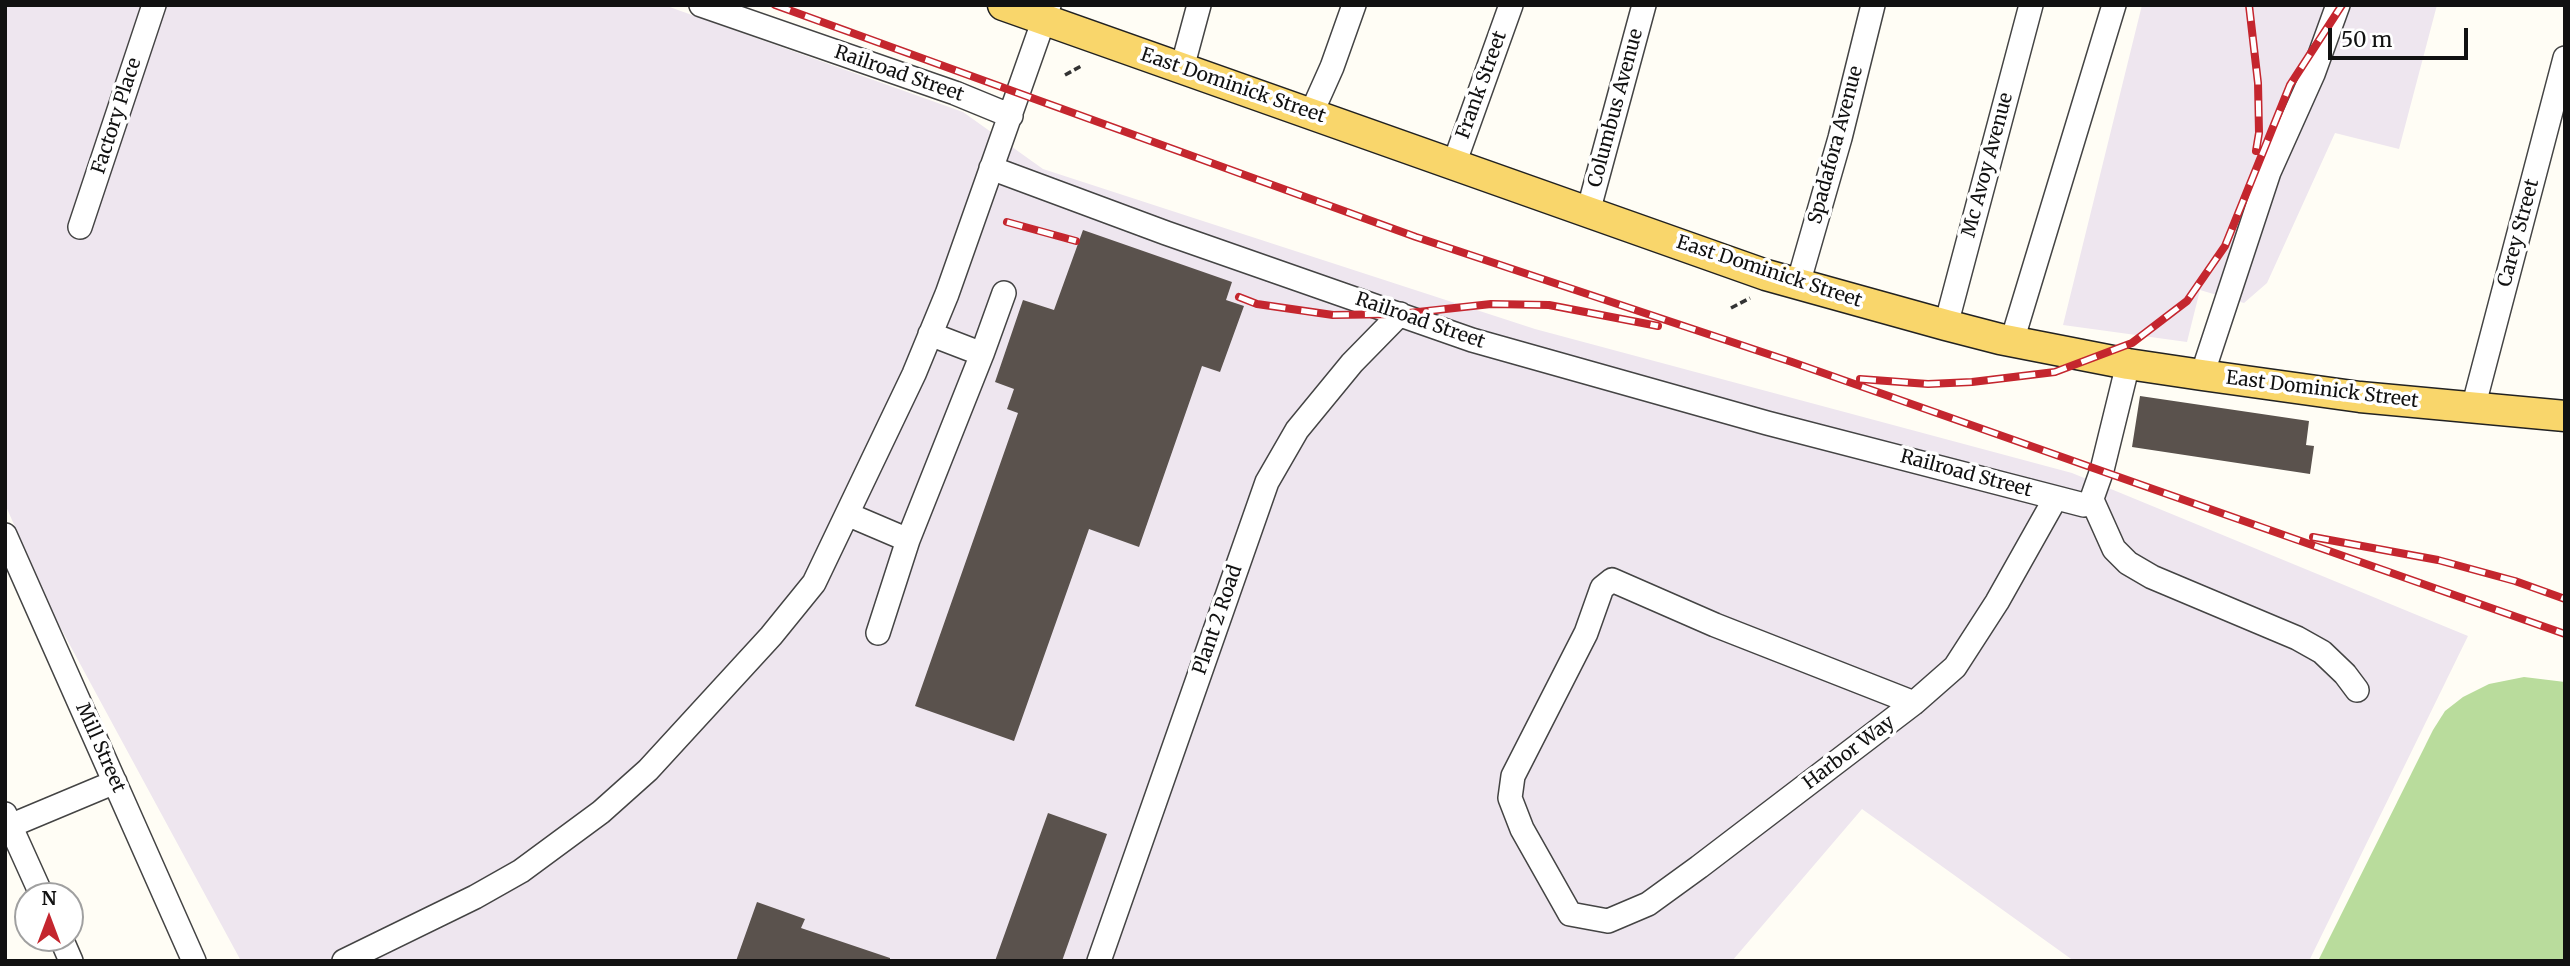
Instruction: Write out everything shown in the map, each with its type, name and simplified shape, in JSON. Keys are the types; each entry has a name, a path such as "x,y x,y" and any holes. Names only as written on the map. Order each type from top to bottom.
{"main road":[{"name":"East Dominick Street","path":"1003,5 1047,12 1182,68 1798,284 1946,325 2128,364 2202,375 2360,397 2565,416"}],"street":[{"name":"Factory Place","path":"80,228 154,5"},
{"name":"Railroad Street","path":"701,5 955,93 1010,116"},
{"path":"1182,68 1199,5"},
{"path":"1311,114 1332,67 1354,5"},
{"name":"Frank Street","path":"1454,164 1511,5"},
{"name":"Columbus Avenue","path":"1588,212 1644,5"},
{"name":"Spadafora Avenue","path":"1798,284 1840,138 1872,5"},
{"name":"Mc Avoy Avenue","path":"1946,325 2031,5"},
{"path":"2012,341 2115,5"},
{"path":"2202,375 2269,172 2313,74 2338,5"},
{"path":"344,961 475,897 521,871 601,813 648,770 771,636 814,583 930,334 1047,12"},
{"name":"Carey Street","path":"2473,408 2565,58"},
{"name":"Railroad Street","path":"991,169 1499,347 1767,423 1931,464 2055,499 2084,505 2090,504 2092,500"},
{"path":"878,633 908,540 1004,293"},
{"name":"Plant 2 Road","path":"1099,961 1267,482 1297,430 1352,363 1400,314"},
{"path":"930,334 982,354"},
{"path":"2128,364 2107,452 2092,500 2114,549 2128,564 2152,577 2297,638 2322,652 2357,690"},
{"name":"Harbor Way","path":"1914,703 1715,625 1612,580 1602,588 1586,633 1513,776 1510,798 1522,829 1570,914 1608,921 1648,904 1914,703 1955,667 1997,602 2055,499"},
{"path":"847,514 908,540"},
{"name":"Mill Street","path":"5,535 194,961"},
{"path":"35,882 7,823 115,782"}],"path":[{"path":"1065,75 1083,65"},
{"path":"1731,308 1750,298"}],"shaded area":[{"path":"5,5 664,5 963,112 1043,169 1535,329 2072,473 2468,636 2309,961 2074,961 1862,809 1732,961 241,961 52,612 5,504"},
{"path":"2142,5 2437,5 2399,149 2335,133 2267,283 2244,303 2200,290 2187,342 2063,325"}],"green space":[{"path":"2524,677 2565,682 2565,961 2318,961 2445,711 2463,697 2489,684"}],"building":[{"path":"1083,230 1232,282 1226,300 1244,306 1220,372 1202,366 1139,547 1089,529 1014,741 915,706 1018,413 1007,409 1014,389 995,382 1023,300 1054,310"},
{"path":"2140,396 2309,421 2306,445 2314,446 2310,474 2132,447"},
{"path":"1048,813 1107,834 1062,961 995,961"},
{"path":"757,902 805,919 801,928 890,958 890,961 736,961"}],"railway":[{"path":"775,5 1416,237 1792,362 2565,634"},
{"path":"2249,5 2258,83 2259,133 2256,151"},
{"path":"1860,379 1928,384 1972,382 2055,372 2132,343 2187,301 2225,246 2290,85 2342,5"},
{"path":"1007,222 1076,241"},
{"path":"1239,297 1257,304 1333,315 1400,314 1491,304 1549,305 1658,326"},
{"path":"2313,537 2438,560 2515,581 2565,599"}]}
